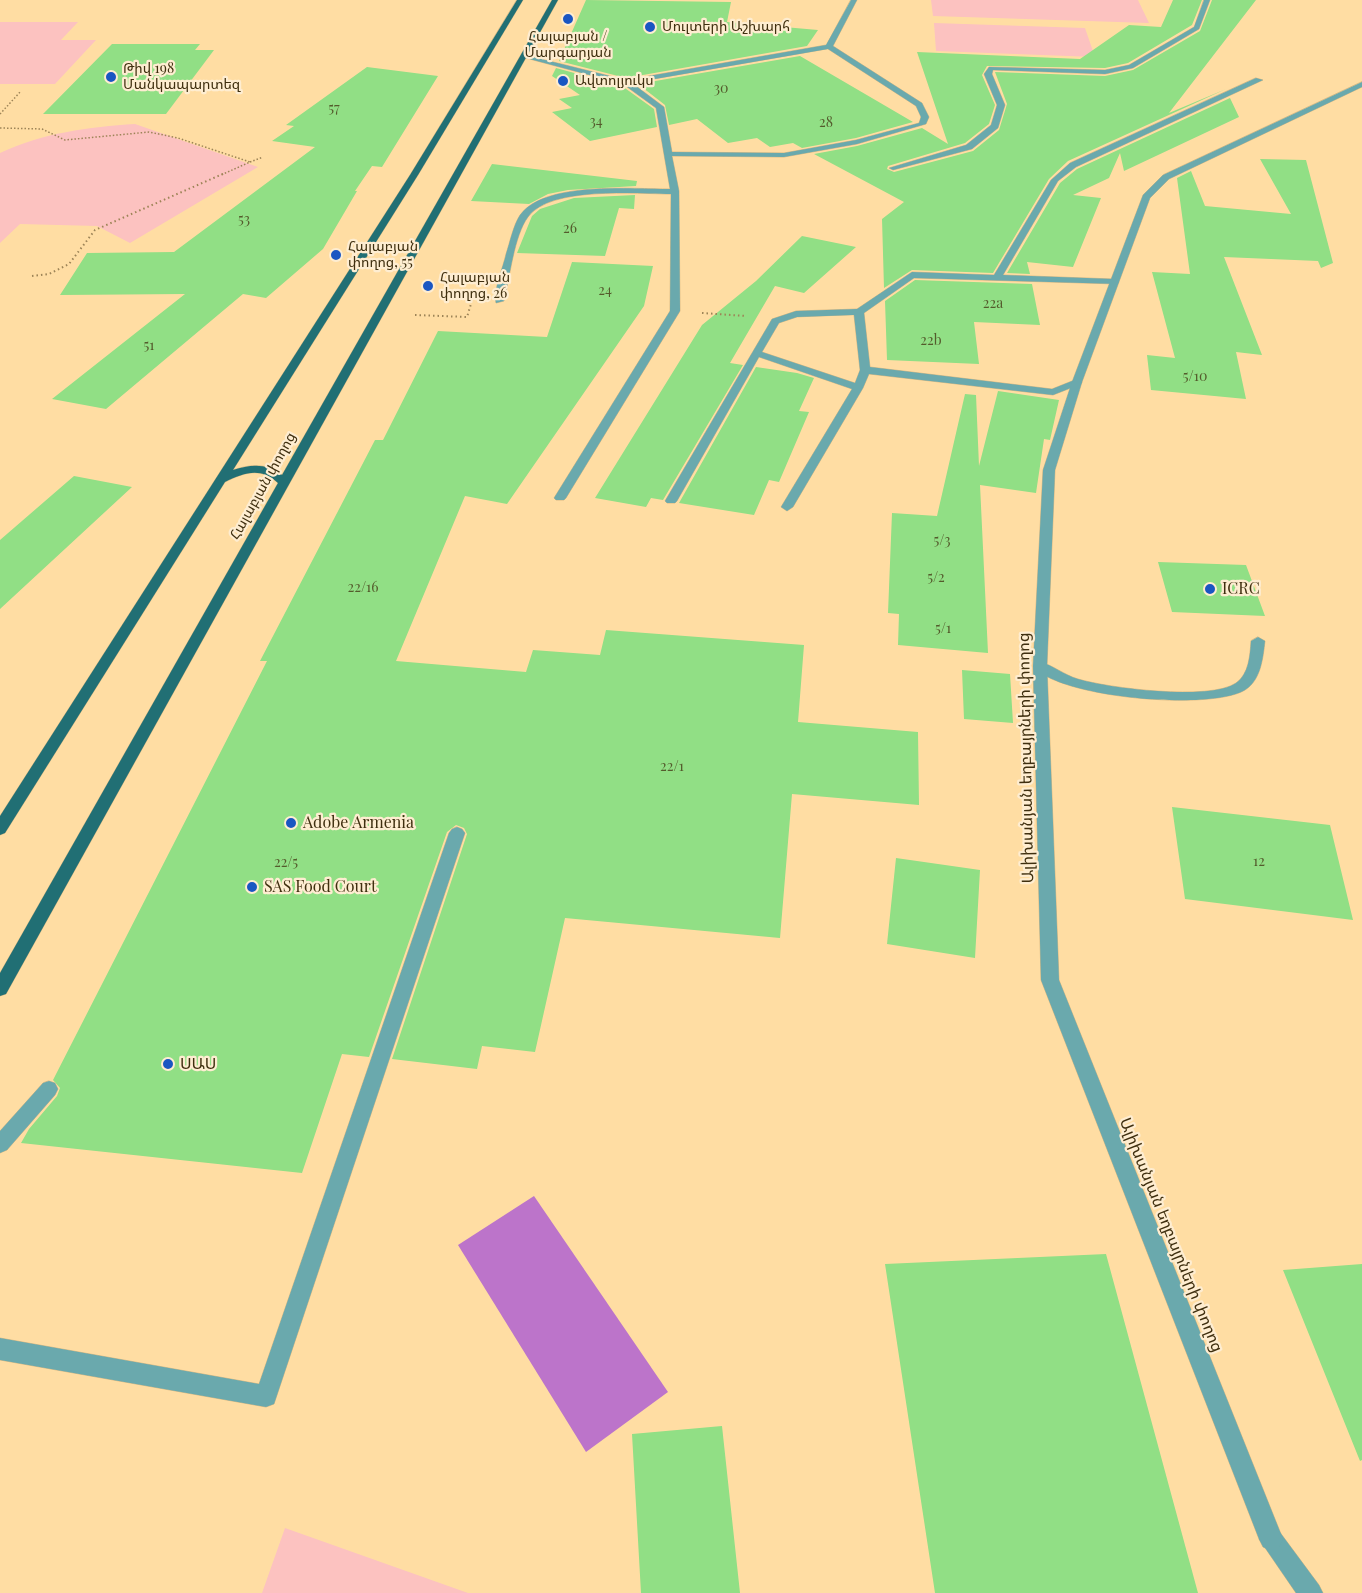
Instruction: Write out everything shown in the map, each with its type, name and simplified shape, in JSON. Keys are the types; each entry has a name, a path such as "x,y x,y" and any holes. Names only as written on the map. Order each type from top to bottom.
{"main road":[{"path":"0,829 414,175 520,0"},
{"name":"Հալաբյան փողոց","path":"0,989 555,0"},
{"path":"221,480 239,470 264,468 274,472 283,482"}],"street":[{"path":"829,47 854,0"},
{"path":"893,168 969,147 995,126 1001,105 988,74 991,68 1105,72 1131,67 1197,28 1207,0"},
{"path":"626,82 829,47 918,105 925,117 922,124 857,142 784,155 668,154"},
{"path":"525,57 626,82 660,107 675,191 675,311 560,498"},
{"path":"997,278 1056,180 1073,165 1259,80"},
{"name":"Ալիխանյան եղբայրների փողոց","path":"1311,1593 1271,1539 1050,980 1040,666 1049,470 1077,382 1146,197 1166,177 1362,84"},
{"path":"499,301 524,214 537,204 562,195 675,191"},
{"path":"671,501 775,321 796,314 859,312 912,275 1114,282"},
{"path":"787,507 858,388 865,370 859,312"},
{"path":"756,353 858,388"},
{"path":"865,370 1053,392 1077,382"},
{"path":"1040,666 1071,682 1119,692 1203,696 1239,687 1254,670 1258,641"},
{"path":"0,1349 266,1396 457,833"},
{"path":"0,1144 49,1089"}],"path":[{"path":"0,114 21,91"},
{"path":"0,128 42,129 65,140 149,132 178,138 249,162"},
{"path":"32,276 49,274 69,264 95,230 249,162 263,158"},
{"path":"415,315 467,317 473,300 499,301"},
{"path":"675,311 753,317"}],"shaded area":[{"path":"931,0 1138,0 1149,23 933,16"},
{"path":"0,22 78,22 61,40 96,40 55,84 0,84"},
{"path":"934,23 1085,28 1095,57 936,51"},
{"path":"135,124 258,167 130,243 97,226 20,224 0,243 0,153 32,140 66,132"},
{"path":"534,1196 668,1392 586,1452 458,1245"},
{"path":"285,1528 468,1593 262,1593"}],"building":[{"path":"586,0 731,2 727,22 818,30 807,46 626,78 559,61"},
{"path":"1173,0 1202,0 1192,25 1128,63 1105,68 987,66 982,75 995,105 989,124 965,143 888,166 887,169 894,172 973,151 999,130 1007,104 995,72 1105,76 1133,70 1200,31 1212,0 1256,0 1169,113 1226,89 1068,161 1049,179 993,273 912,270 884,288 882,219 904,202 814,154 857,146 922,128 948,144 917,52 1080,59 1129,25 1161,27"},
{"path":"112,44 200,44 195,50 214,50 166,114 43,114"},
{"path":"800,56 913,122 856,138 802,148 793,143 770,147 757,138 728,143 697,119 669,125 665,105 638,84"},
{"path":"367,67 438,76 382,167 372,166 355,191 357,191 323,249 266,298 243,294 106,409 52,399 185,294 60,295 87,253 174,252 315,147 272,141 294,126 286,125"},
{"path":"556,68 622,86 654,109 657,127 590,141 552,112 572,108 559,99 580,95 552,76"},
{"path":"1230,98 1239,117 1124,171 1120,153 1109,178 1073,195 1101,198 1073,267 1027,262 1030,274 1007,273 1060,183 1077,169"},
{"path":"1260,159 1306,160 1333,263 1321,268 1318,261 1224,257 1262,355 1236,352 1246,399 1151,390 1147,355 1175,358 1152,272 1190,274 1177,178 1191,171 1205,206 1291,214"},
{"path":"492,164 637,181 636,186 568,190 548,194 529,204 471,201"},
{"path":"635,195 634,209 619,208 605,256 517,253 532,216 540,209 574,198"},
{"path":"802,236 856,247 804,293 775,286 730,363 743,365 663,500 651,498 646,507 595,498 702,325 756,281"},
{"path":"572,262 653,266 644,306 507,504 465,496 396,661 526,672 533,650 600,655 606,630 804,645 798,722 918,732 919,805 792,794 780,938 565,918 535,1052 482,1046 477,1069 392,1059 467,834 464,828 456,825 447,832 369,1057 342,1054 302,1173 21,1143 29,1129 57,1096 60,1088 53,1080 267,661 260,661 375,440 383,440 438,331 547,337"},
{"path":"915,280 1032,284 1040,325 974,322 979,364 887,360 885,301"},
{"path":"756,367 814,378 799,411 809,412 779,482 769,480 754,515 679,503"},
{"path":"998,391 1059,400 1050,440 1044,439 1036,493 980,485 988,653 898,645 899,614 888,613 892,513 937,516 965,394 976,395 979,466"},
{"path":"74,476 132,487 0,609 0,540"},
{"name":"ICRC","path":"1158,562 1246,565 1265,616 1172,612"},
{"path":"962,670 1010,674 1013,723 964,719"},
{"path":"1172,807 1330,825 1353,920 1185,899"},
{"path":"896,858 980,870 975,958 887,944"},
{"path":"1106,1254 1198,1593 935,1593 885,1264"},
{"path":"1362,1264 1362,1460 1360,1461 1283,1270"},
{"path":"722,1426 740,1593 641,1593 632,1434"}],"place":[{"name":"Հալաբյան / Մարգարյան","path":"568,19"},
{"name":"Մուլտերի Աշխարհ","path":"650,27"},
{"name":"Թիվ 198 Մանկապարտեզ","path":"111,77"},
{"name":"Ավտոլյուկս","path":"563,81"},
{"name":"Հալաբյան փողոց, 55","path":"336,255"},
{"name":"Հալաբյան փողոց, 26","path":"428,286"},
{"name":"ICRC","path":"1210,589"},
{"name":"Adobe Armenia","path":"291,823"},
{"name":"SAS Food Court","path":"252,887"},
{"name":"ՍԱՍ","path":"168,1064"}]}
